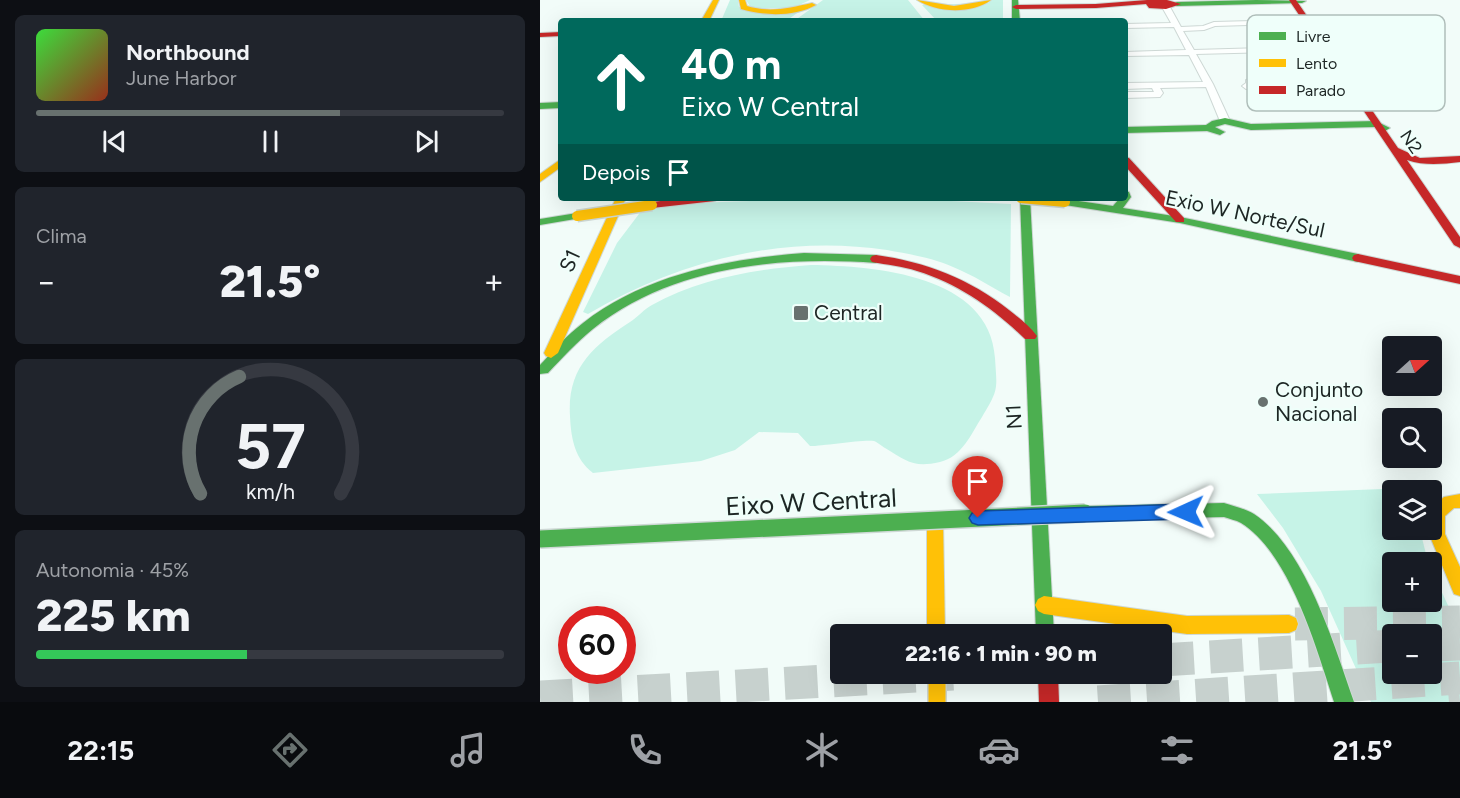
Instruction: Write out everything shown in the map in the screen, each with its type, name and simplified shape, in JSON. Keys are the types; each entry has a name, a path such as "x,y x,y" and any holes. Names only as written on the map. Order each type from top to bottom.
{"main road":[{"path":"707,18 716,0"},
{"path":"742,0 744,7 767,13 782,12 814,2"},
{"path":"918,0 934,6 954,8 981,4 988,0"},
{"path":"918,0 927,16"},
{"path":"1016,9 1077,3 1166,1 1172,6 1249,1 1297,1 1306,15"},
{"name":"N2","path":"1297,1 1307,15"},
{"path":"794,18 814,2"},
{"path":"540,35 558,34"},
{"path":"540,106 558,105"},
{"name":"N2","path":"1368,111 1376,124 1414,162 1458,234"},
{"path":"1208,128 1215,123 1225,121 1251,127 1376,124 1380,121 1377,111"},
{"name":"N2","path":"1378,111 1415,179 1440,215 1458,234"},
{"path":"1128,130 1208,128 1232,133 1249,130 1251,127"},
{"path":"540,165 558,150"},
{"path":"1415,179 1412,165 1414,162 1460,159"},
{"path":"1128,163 1180,220"},
{"path":"540,179 558,164"},
{"path":"1128,196 1140,199 1154,193"},
{"name":"S1","path":"541,372 620,201"},
{"path":"544,221 684,201"},
{"name":"N1","path":"1025,201 1045,624"},
{"name":"Exio W Norte/Sul","path":"1054,201 1180,220 1455,279"},
{"path":"1116,209 1122,201"},
{"path":"541,372 575,336 606,313 643,294 715,270 749,262 793,256 864,257 919,267 976,291 1006,312 1030,336"},
{"path":"1460,501 1450,502 1437,513 1436,524 1437,534 1460,588"},
{"name":"Eixo W Central","path":"540,539 1085,513 1236,512 1251,517 1274,539 1307,603 1344,702"},
{"path":"935,520 936,624"},
{"path":"1044,605 1187,625 1289,624"},
{"path":"1172,629 1187,625"},
{"path":"937,684 937,702"},
{"path":"1048,684 1049,702"}],"street":[{"path":"1172,6 1176,27 1209,84 1225,121"},
{"path":"1128,26 1204,28 1214,24 1247,23"},
{"path":"1128,54 1247,51"},
{"path":"1128,86 1209,84"},
{"path":"1128,95 1157,95 1159,93 1154,86"}],"green space":[{"path":"730,0 738,0 739,7 800,11 790,18 722,18"},
{"path":"746,0 810,0 793,8 751,8"},
{"path":"823,0 908,0 923,18 798,18"},
{"path":"992,0 1003,0 1003,18 934,18 922,5 988,3"},
{"path":"951,201 1011,204 1010,297 975,277 929,259 887,250 848,246 809,246 770,249 694,266 622,295 588,314 583,312 617,243 642,210 694,203"},
{"path":"811,265 866,268 896,273 925,281 951,292 973,309 988,330 995,358 996,389 970,437 960,450 940,462 917,464 905,460 874,441 810,446 798,433 759,432 735,450 701,461 593,473 587,467 578,455 573,440 570,399 578,371 585,360 605,340 649,307 690,288 750,272"},
{"path":"1382,489 1382,540 1422,540 1426,552 1382,552 1382,612 1442,612 1442,593 1460,631 1460,702 1371,702 1321,591 1283,528 1257,494"}],"tunnel":[{"path":"1295,624 1460,622"},
{"path":"1442,645 1460,644"},
{"path":"1172,659 1382,647"},
{"path":"1098,702 1460,678"},
{"path":"540,697 830,681"},
{"path":"1449,702 1460,701"}],"traffic: fast":[{"path":"1015,0 1016,18"},
{"path":"1177,4 1302,1"},
{"path":"540,106 558,105"},
{"path":"1208,128 1215,123 1225,121 1251,127 1376,124 1385,128"},
{"path":"1128,130 1208,128 1220,132"},
{"path":"1025,201 1045,624"},
{"path":"1117,209 1123,201"},
{"path":"1065,202 1180,220 1358,258"},
{"path":"540,222 577,216"},
{"path":"543,370 575,337 596,320 627,301 695,274 768,260 804,257 876,259"},
{"path":"1085,513 1224,510 1247,518 1267,536 1285,560 1301,589 1315,620 1344,702"},
{"path":"540,539 1085,513"}],"traffic: slow":[{"path":"707,18 716,0"},
{"path":"742,0 744,7 760,12 778,12 812,5"},
{"path":"920,0 937,6 954,8 980,4 988,0"},
{"path":"540,179 558,164"},
{"path":"551,353 620,201"},
{"path":"1054,201 1065,202"},
{"path":"577,216 652,205"},
{"path":"1460,501 1450,502 1437,513 1437,534 1460,588"},
{"path":"935,520 936,624"},
{"path":"1044,605 1187,625 1289,624"},
{"path":"937,684 937,702"}],"traffic: jam":[{"path":"1292,0 1302,15"},
{"path":"1016,7 1096,6 1161,1 1177,4 1166,7 1152,6 1149,3"},
{"path":"540,35 558,34"},
{"path":"1368,111 1460,245"},
{"path":"1398,151 1420,161 1460,159"},
{"path":"1128,163 1180,220"},
{"path":"652,205 688,201"},
{"path":"1358,258 1460,280"},
{"path":"876,259 920,268 960,284 997,307 1030,336"},
{"path":"1048,684 1049,702"}],"place":[{"name":"Central","path":"801,313"},
{"name":"Conjunto Nacional","path":"1263,402"}],"route":[{"path":"978,518 1085,513 1186,512"}]}
